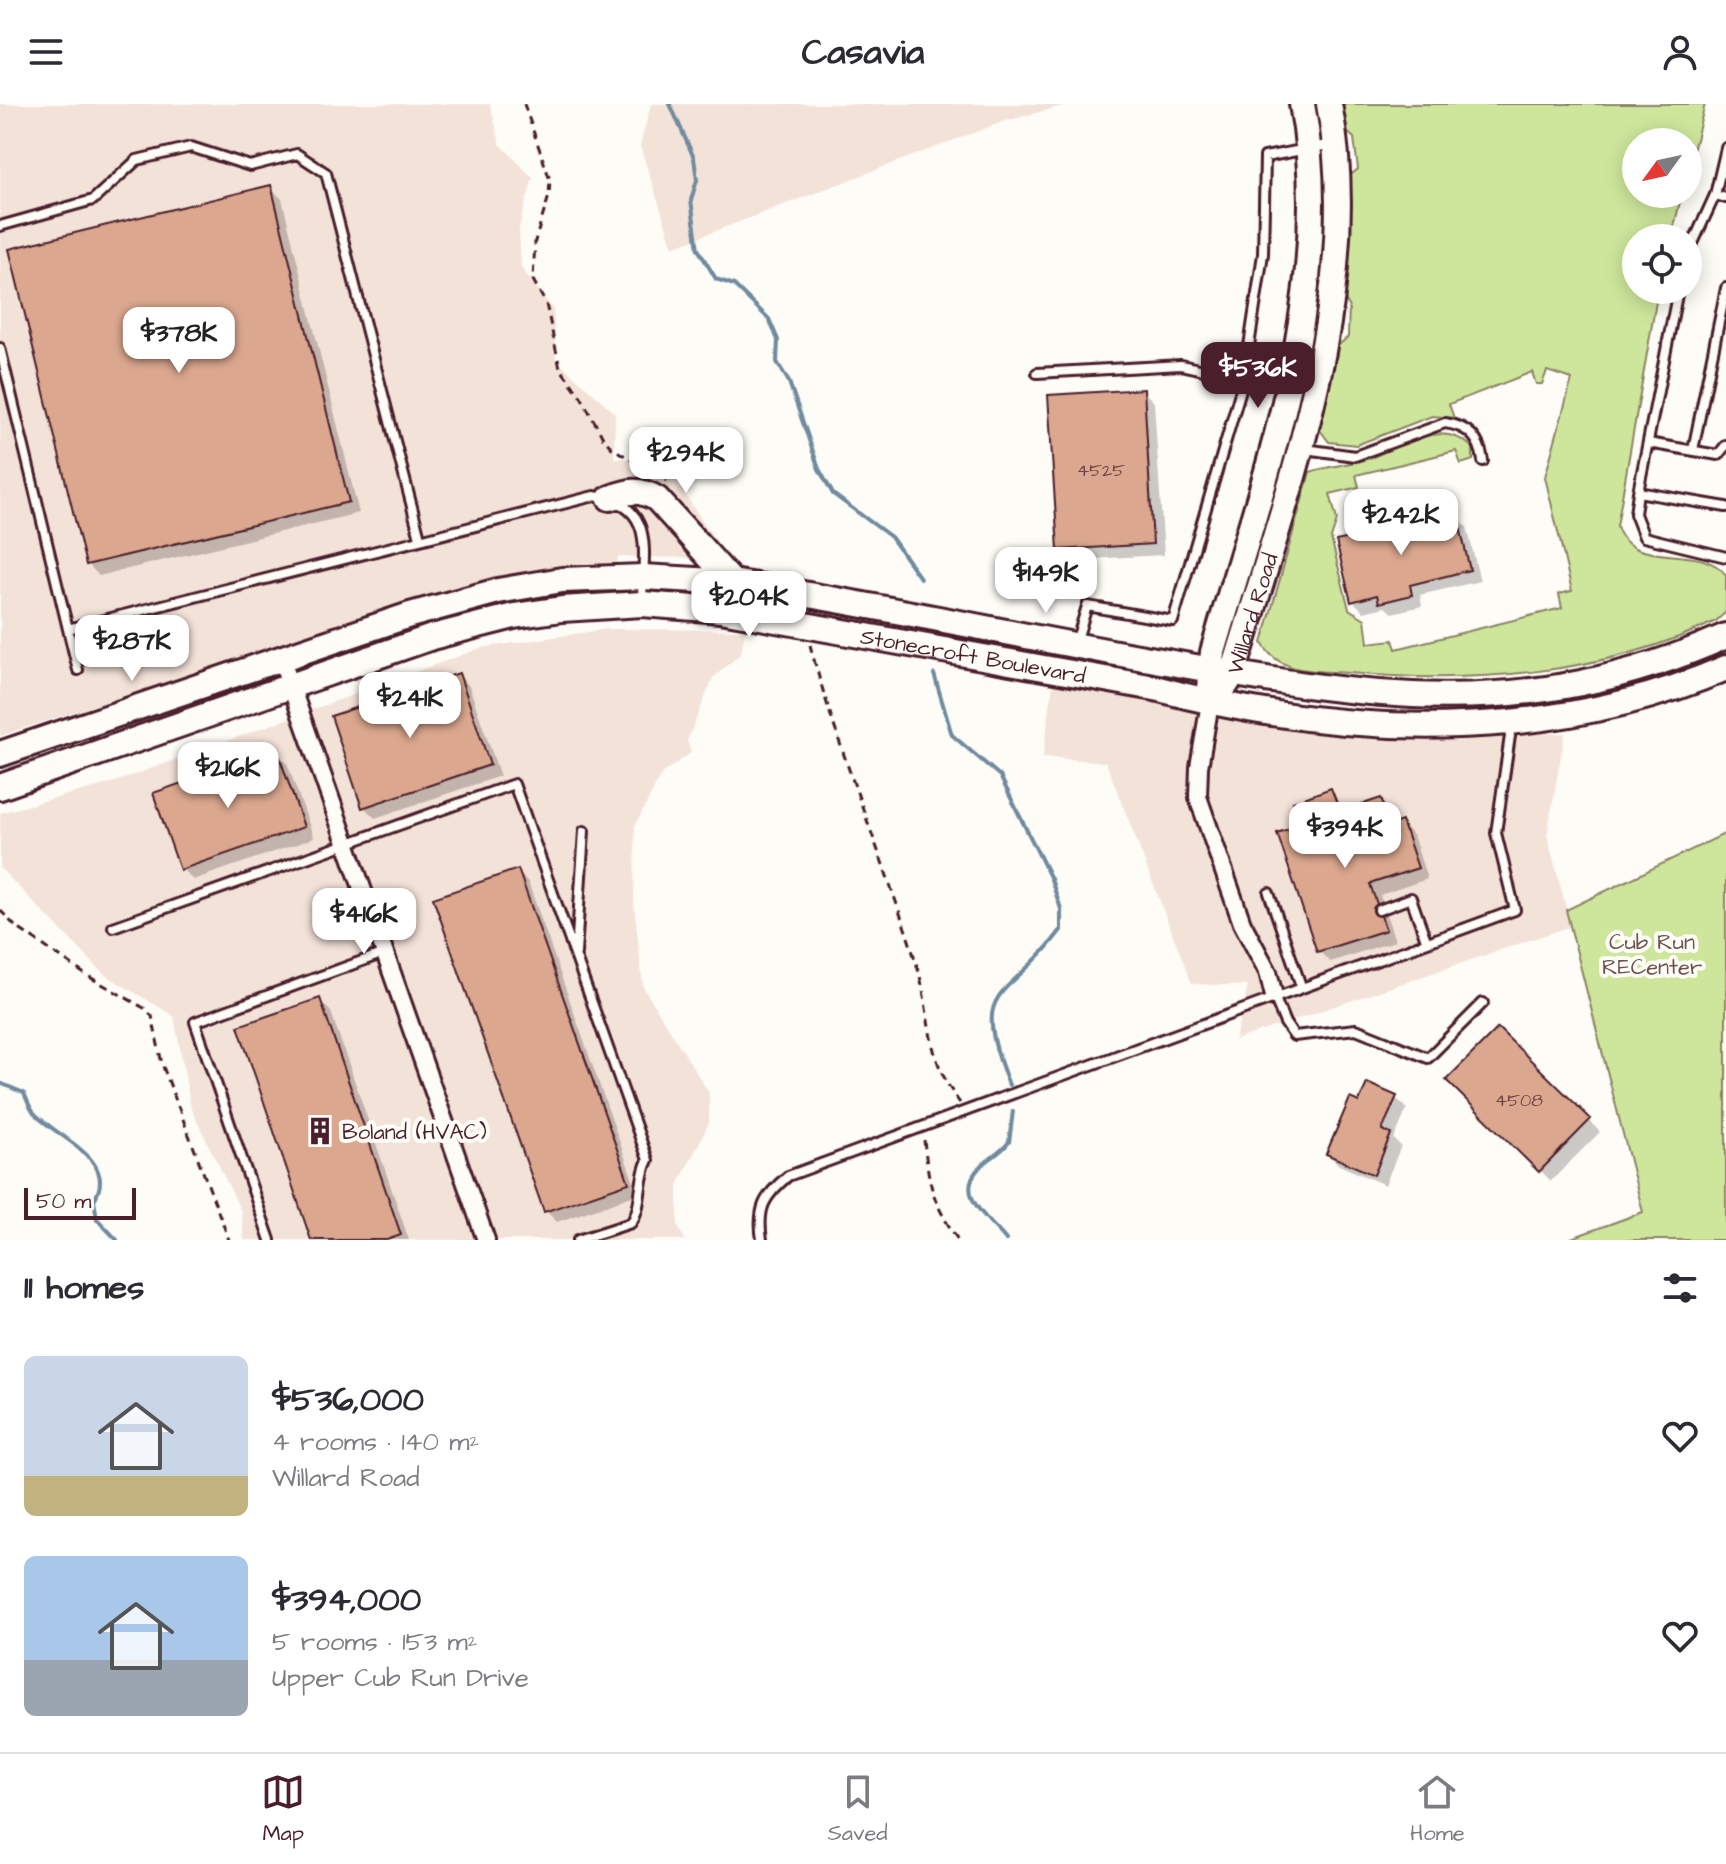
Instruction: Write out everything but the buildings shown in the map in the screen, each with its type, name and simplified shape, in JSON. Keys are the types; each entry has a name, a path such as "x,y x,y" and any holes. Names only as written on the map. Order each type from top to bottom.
{"main road":[{"name":"Willard Road","path":"1221,672 1282,415 1308,255 1311,190 1302,104"},
{"name":"Willard Road","path":"1210,703 1300,447 1329,309 1335,257 1337,189 1329,104"},
{"path":"610,498 632,490 645,491 657,499 732,582"},
{"name":"Stonecroft Boulevard","path":"0,754 410,615 498,591 562,580 643,577 732,582 1347,693 1431,697 1485,695 1630,673 1726,636"},
{"name":"Stonecroft Boulevard","path":"0,787 432,637 514,616 642,604 736,613 1155,688 1210,703 1363,723 1507,722 1576,713 1655,695 1726,668"}],"street":[{"path":"281,658 486,1240"},
{"path":"1210,703 1199,767 1198,797 1242,923 1253,949 1268,972 1274,996"}],"lane":[{"path":"1075,646 1087,606 1173,621 1244,379 1263,254 1265,157 1334,144"},
{"path":"0,226 93,200 137,160 191,147 250,166 297,154 326,173 420,538"},
{"path":"1702,224 1715,195 1726,148"},
{"path":"1715,195 1726,198"},
{"path":"1693,450 1726,288"},
{"path":"1675,304 1635,514 1644,537 1726,557"},
{"path":"0,348 78,670"},
{"path":"1037,373 1181,365 1244,379"},
{"path":"1300,447 1355,456 1445,423 1455,424 1474,436 1481,445 1483,461"},
{"path":"1648,443 1718,455 1726,445"},
{"path":"1638,492 1726,507"},
{"path":"68,629 594,496 624,502 636,514 645,544 642,604"},
{"path":"762,1240 761,1214 767,1194 788,1176 968,1112 1426,940 1515,910 1496,833 1510,736 1507,722"},
{"path":"113,927 514,784 648,1160 641,1174 636,1216 631,1223 578,1240"},
{"path":"576,958 584,831"},
{"path":"1269,893 1301,986"},
{"path":"1379,910 1411,898 1426,940"},
{"path":"270,1240 195,1022 384,953"},
{"path":"1274,996 1294,1036 1356,1029 1428,1058 1483,1003"}],"path":[{"path":"524,104 550,180 532,264 533,280 548,313 555,354 612,448 671,484"},
{"path":"808,637 823,693 917,963 926,1023 940,1075 968,1112"},
{"path":"0,910 39,943 152,1016 162,1064 229,1240"},
{"path":"922,1127 929,1186 938,1213 958,1240"}],"shaded area":[{"path":"0,104 490,104 500,144 533,178 519,227 521,268 553,309 556,360 615,413 614,458 648,460 676,481 727,558 618,557 617,564 460,587 0,736"},
{"path":"651,104 1070,104 1002,122 673,247 640,146"},
{"path":"608,629 745,630 741,653 713,678 687,741 691,753 662,773 635,826 634,903 643,987 709,1093 709,1123 678,1185 678,1226 685,1240 244,1240 241,1211 191,1109 174,1016 104,974 0,868 0,813 112,783 481,648"},
{"path":"1053,685 1361,738 1565,733 1547,835 1571,926 1235,1040 1248,986 1192,984 1106,762 1043,757"}],"green space":[{"path":"1337,104 1705,104 1699,128 1622,128 1622,208 1678,208 1674,224 1622,224 1622,304 1656,304 1617,526 1625,540 1636,549 1700,559 1726,575 1726,612 1716,621 1673,639 1583,664 1489,676 1395,676 1312,671 1279,661 1262,643 1310,472 1365,460 1436,434 1461,439 1473,448 1473,460 1461,464 1456,451 1356,475 1359,487 1330,494 1337,520 1331,538 1349,609 1365,619 1368,643 1393,640 1396,649 1562,608 1559,594 1572,591 1545,477 1572,379 1547,371 1542,384 1536,384 1532,372 1449,404 1454,418 1432,416 1356,445 1329,442 1317,426 1334,349 1348,337 1349,306 1342,294 1347,178 1358,169 1354,138 1345,130"},
{"name":"Cub Run RECenter","path":"1726,833 1726,1240 1566,1240 1643,1212 1566,910"}],"waterway":[{"path":"670,104 694,158 697,180 691,200 698,249 716,279 734,285 769,319 778,340 777,362 789,382 819,469 833,494 891,537 920,578"},
{"path":"934,674 952,735 1000,776 1051,879 1061,909 1061,930 1010,983 993,1009 992,1027 997,1051 1009,1085"},
{"path":"0,1083 24,1093 34,1113 93,1162 100,1186 94,1200 97,1219 117,1240"},
{"path":"1006,1240 977,1206 970,1187 972,1177 980,1167 1009,1142 1013,1111"}],"place":[{"name":"Boland (HVAC)","path":"320,1131"}]}
